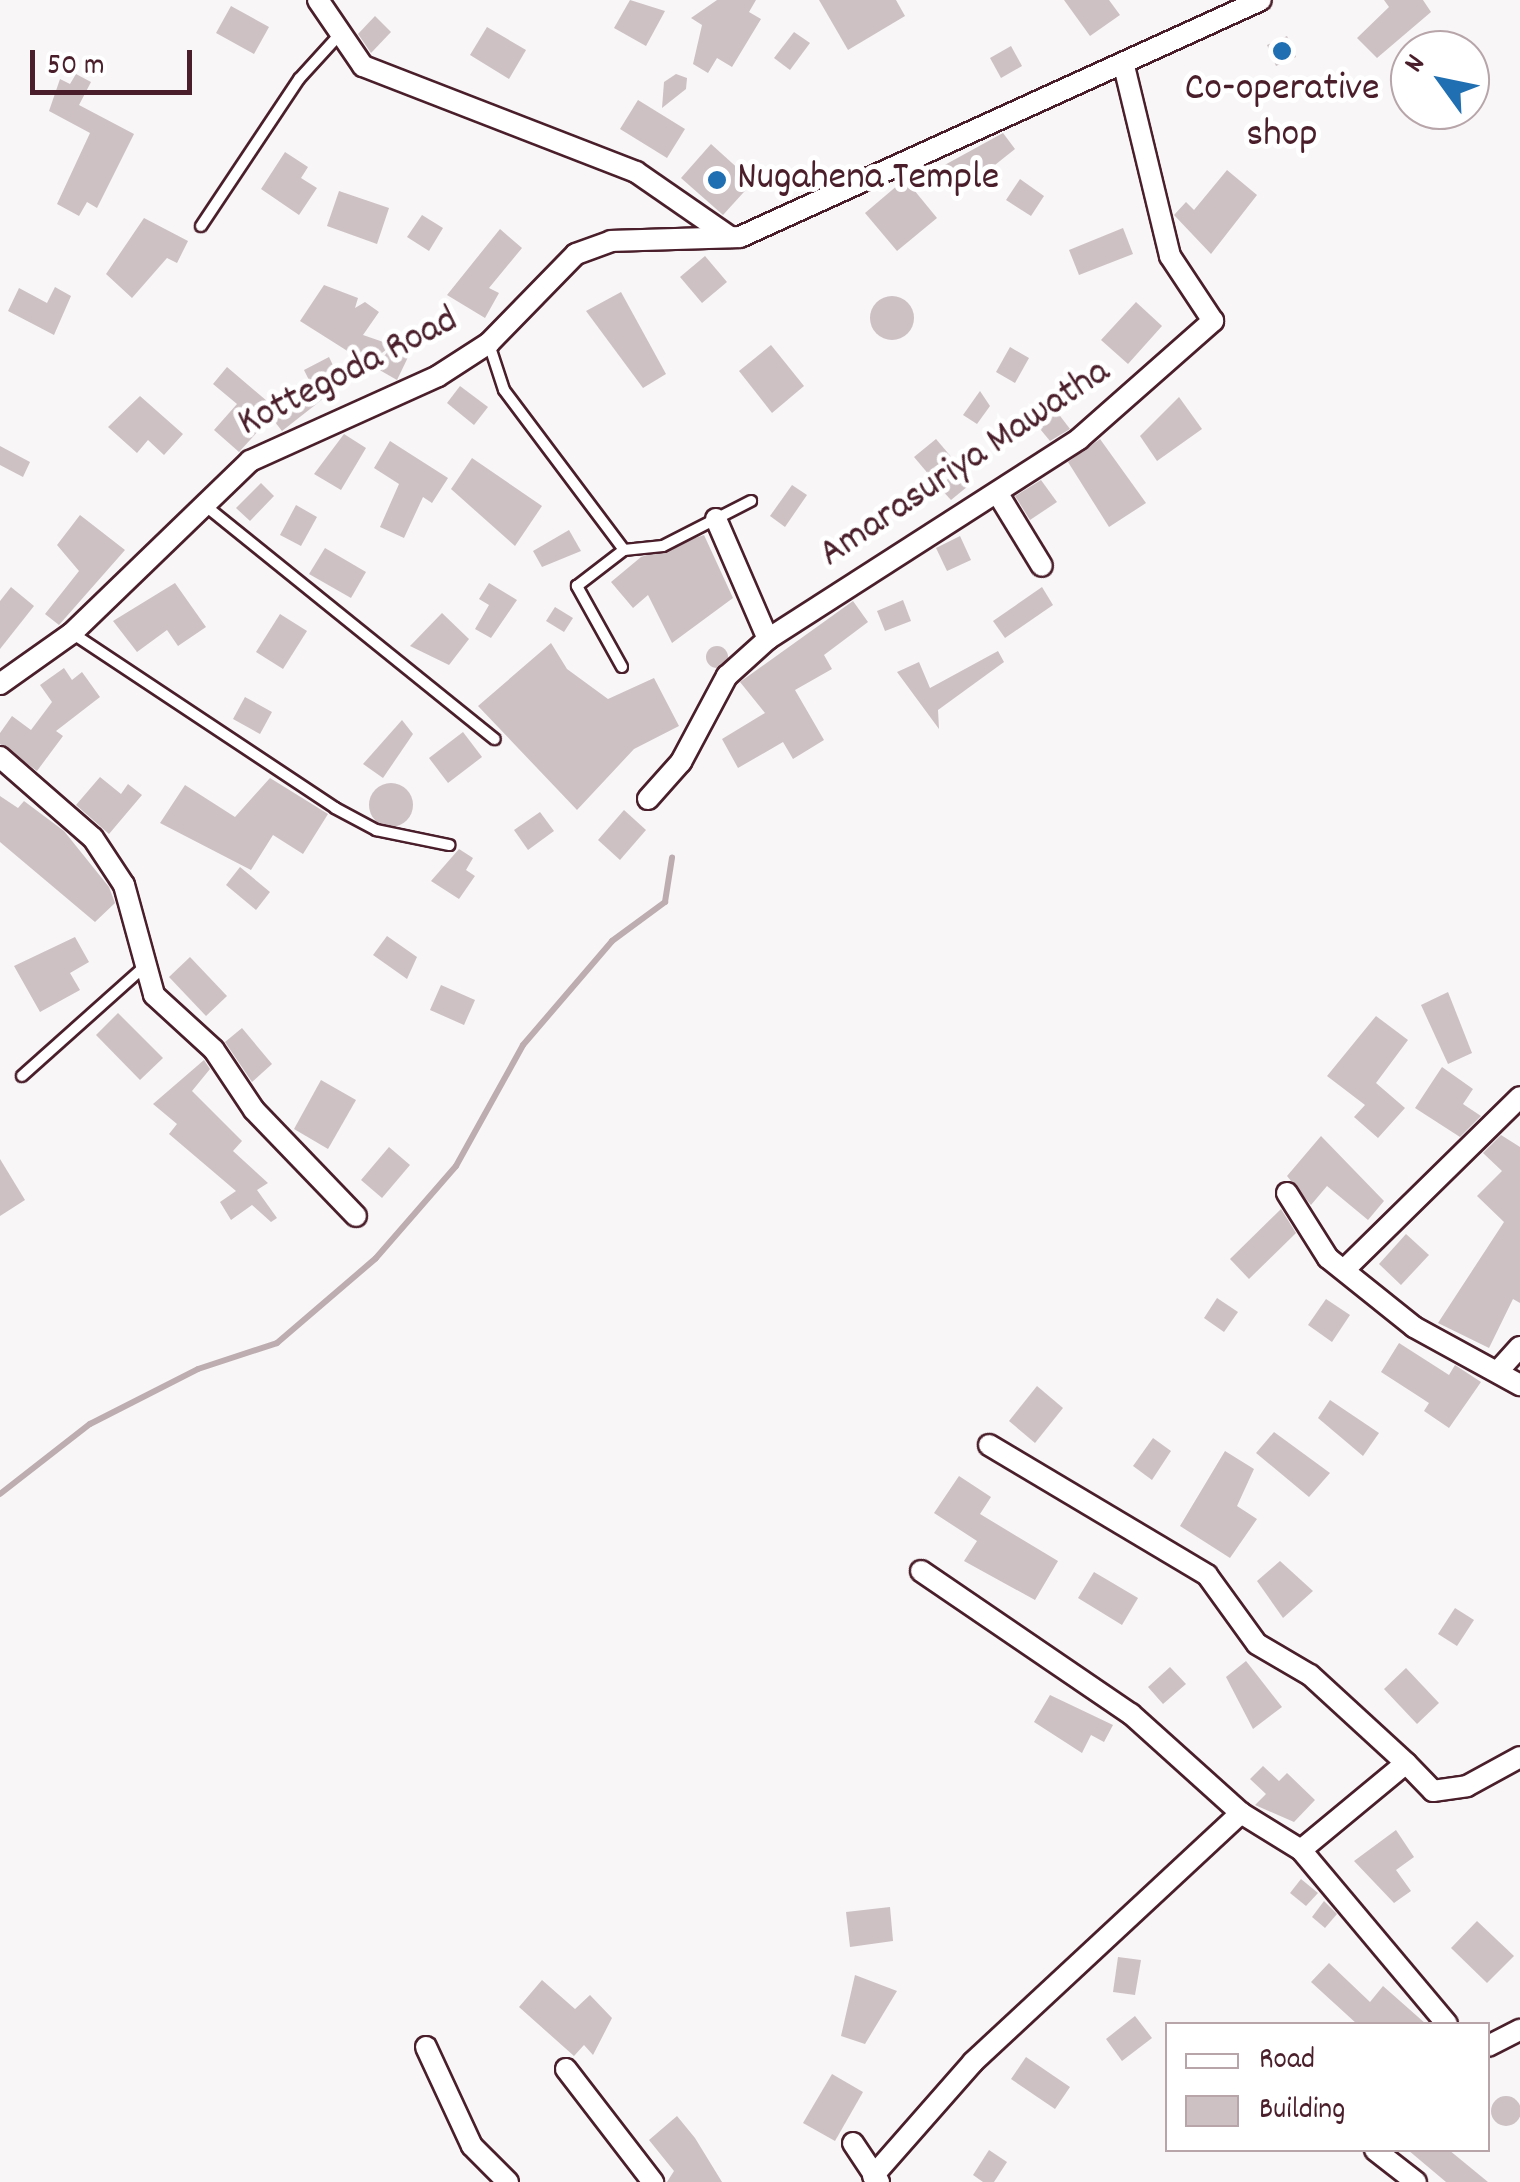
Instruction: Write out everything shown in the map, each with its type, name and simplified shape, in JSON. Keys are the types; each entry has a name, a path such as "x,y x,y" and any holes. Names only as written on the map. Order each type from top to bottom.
{"street":[{"path":"318,0 363,66 636,172 730,238"},
{"name":"Kottegoda Road","path":"0,684 72,633 201,503 295,434 438,376 488,344 576,254 612,241 730,238 1124,66 1261,0"},
{"name":"Amarasuriya Mawatha","path":"648,799 682,762 727,676 768,639 998,494 1130,400 1213,321 1170,256 1124,66"},
{"path":"998,494 1042,566"},
{"path":"716,519 768,639"},
{"path":"0,757 93,838 134,907 144,967 154,995 214,1050 254,1110 356,1216"},
{"path":"1345,1269 1520,1097"},
{"path":"1287,1193 1328,1258 1414,1327 1499,1370 1520,1385"},
{"path":"1499,1370 1520,1347"},
{"path":"988,1444 1207,1574 1258,1644 1310,1675 1433,1790 1467,1786 1520,1757"},
{"path":"921,1571 1131,1714 1241,1813 1302,1850 1445,2022"},
{"path":"1302,1850 1406,1763"},
{"path":"853,2143 876,2179 973,2062 1241,1813"},
{"path":"1490,2045 1520,2030"},
{"path":"426,2047 472,2146 508,2182"},
{"path":"566,2069 653,2182"},
{"path":"1381,2152 1416,2182"}],"lane":[{"path":"201,226 298,79 342,32"},
{"path":"488,344 504,390 624,550"},
{"path":"622,667 578,586 624,550 662,546 752,501"},
{"path":"201,503 495,740"},
{"path":"72,633 335,808 376,830 449,845"},
{"path":"22,1076 144,967"}],"building":[{"path":"630,0 665,11 646,46 614,28"},
{"path":"717,0 756,0 749,12 761,19 732,67 717,58 708,73 693,64 702,25 691,18"},
{"path":"819,0 896,0 905,16 848,50"},
{"path":"1064,0 1109,0 1120,15 1090,36"},
{"path":"1384,0 1423,0 1431,12 1410,30 1390,30 1390,47 1377,58 1357,38 1389,7"},
{"path":"231,6 269,27 254,54 216,33"},
{"path":"375,16 391,32 371,53 358,34"},
{"path":"487,27 526,50 509,79 470,55"},
{"path":"794,32 810,43 790,70 774,58"},
{"name":"Co-operative shop","path":"1287,36 1296,57 1276,66 1267,45"},
{"path":"1011,46 1022,66 1001,78 990,58"},
{"path":"76,74 91,82 79,105 134,134 97,208 87,202 79,216 57,204 90,133 49,111 60,79 70,84"},
{"path":"676,74 687,78 686,89 662,108 664,82"},
{"path":"638,100 685,129 667,158 620,129"},
{"path":"1003,133 1015,149 961,192 941,167"},
{"name":"Nugahena Temple","path":"711,144 753,182 723,215 681,178"},
{"path":"285,152 308,167 301,178 317,188 299,215 261,189"},
{"path":"1227,170 1257,195 1211,254 1174,215 1186,202 1194,210"},
{"path":"905,179 937,218 897,251 865,213"},
{"path":"1020,179 1044,196 1031,216 1006,200"},
{"path":"339,191 389,208 377,244 327,226"},
{"path":"422,215 443,228 429,251 407,237"},
{"path":"144,218 188,241 177,263 167,258 132,298 106,274"},
{"path":"1123,228 1133,254 1079,275 1069,250"},
{"path":"500,229 522,248 489,288 499,293 485,318 447,295"},
{"path":"705,256 727,282 702,303 680,277"},
{"path":"324,285 358,298 355,308 365,302 379,312 363,335 392,345 368,364 300,321"},
{"path":"55,287 71,296 54,335 8,311 19,288 47,303"},
{"path":"621,292 666,374 643,388 586,311"},
{"path":"892,296 908,302 914,318 908,334 892,340 876,334 870,318 876,302"},
{"path":"1136,302 1162,326 1128,364 1101,340"},
{"path":"392,345 411,351 397,380 376,368"},
{"path":"771,345 804,386 772,413 739,371"},
{"path":"1010,347 1029,358 1015,383 996,372"},
{"path":"329,357 342,384 282,431 271,417 239,452 214,430 237,404 213,384 227,367 274,407 309,380 304,370"},
{"path":"460,386 488,407 474,425 447,403"},
{"path":"980,391 990,406 977,424 963,415"},
{"path":"140,396 183,434 164,455 148,440 137,453 108,427"},
{"path":"1179,397 1202,429 1157,461 1140,436"},
{"path":"1051,404 1070,429 1050,441 1031,418"},
{"path":"344,434 366,448 341,490 314,474"},
{"path":"936,439 953,459 936,483 914,457"},
{"path":"1100,439 1146,503 1109,527 1068,462"},
{"path":"390,441 448,478 432,503 423,497 404,538 380,527 399,484 374,468"},
{"path":"0,446 30,462 23,477 0,465"},
{"path":"472,458 542,506 515,546 451,489"},
{"path":"962,469 973,482 951,500 938,486"},
{"path":"1041,480 1057,502 1030,520 1015,496"},
{"path":"261,483 274,496 250,521 236,508"},
{"path":"792,485 807,495 785,527 770,516"},
{"path":"296,505 317,517 301,546 280,535"},
{"path":"80,515 125,550 59,625 45,614 79,571 57,545"},
{"path":"569,530 581,551 542,567 533,551"},
{"path":"704,535 733,598 672,643 648,595 633,608 611,582 641,557"},
{"path":"960,536 971,560 947,571 936,548"},
{"path":"325,548 366,572 351,598 309,574"},
{"path":"175,583 206,627 178,646 167,630 137,652 113,621"},
{"path":"489,583 517,600 491,638 475,629 489,605 479,599"},
{"path":"11,587 34,606 0,649 0,601"},
{"path":"1042,587 1053,605 1005,638 993,621"},
{"path":"903,600 911,621 885,631 877,611"},
{"path":"853,601 868,622 824,655 832,669 795,690 824,740 793,759 783,742 738,768 722,739 765,713 740,682"},
{"path":"555,607 573,618 564,632 546,621"},
{"path":"442,613 469,639 449,665 410,646"},
{"path":"280,614 307,631 283,669 256,652"},
{"path":"551,643 567,669 608,699 654,678 679,726 634,749 577,810 478,706"},
{"path":"717,646 725,649 725,665 717,668 709,665 706,657 709,649"},
{"path":"998,651 1004,662 938,710 939,729 897,672 919,662 930,688"},
{"path":"64,668 72,680 82,672 100,697 56,731 63,736 37,771 0,744 0,733 12,716 31,730 52,702 40,685"},
{"path":"245,697 272,712 260,734 233,719"},
{"path":"402,720 413,734 383,778 363,764"},
{"path":"463,732 482,757 448,783 429,758"},
{"path":"100,777 121,794 128,784 142,795 109,834 76,805"},
{"path":"270,778 328,814 303,854 273,835 251,870 160,823 185,785 235,817"},
{"path":"391,783 407,789 413,805 407,821 391,827 375,821 369,805 375,789"},
{"path":"0,796 18,808 24,801 64,831 109,887 115,903 95,922 0,842"},
{"path":"624,810 646,830 620,860 598,840"},
{"path":"540,812 554,831 528,850 514,830"},
{"path":"459,849 473,858 466,870 475,876 459,899 431,881"},
{"path":"240,867 270,892 256,910 226,885"},
{"path":"387,936 417,957 407,979 373,955"},
{"path":"75,937 89,962 70,973 80,990 40,1012 14,966"},
{"path":"190,957 227,996 206,1016 169,977"},
{"path":"441,985 475,1000 464,1025 430,1010"},
{"path":"1448,992 1472,1053 1448,1064 1421,1005"},
{"path":"118,1013 163,1058 140,1080 96,1035"},
{"path":"1376,1016 1408,1040 1376,1083 1405,1108 1378,1138 1354,1117 1365,1105 1327,1076"},
{"path":"242,1028 272,1064 252,1082 225,1042"},
{"path":"204,1060 210,1069 192,1091 242,1141 233,1151 268,1183 257,1190 277,1218 271,1222 252,1205 231,1220 220,1202 236,1191 169,1134 177,1124 153,1104"},
{"path":"1442,1067 1473,1089 1463,1104 1481,1116 1460,1137 1415,1108"},
{"path":"321,1080 356,1100 328,1149 294,1129"},
{"path":"1501,1135 1520,1147 1520,1303 1513,1299 1489,1348 1438,1323 1504,1222 1477,1196 1502,1171 1483,1153"},
{"path":"1321,1136 1384,1201 1368,1220 1327,1186 1311,1205 1287,1176"},
{"path":"389,1147 410,1165 382,1198 361,1180"},
{"path":"0,1159 25,1200 0,1216"},
{"path":"1281,1209 1296,1233 1249,1279 1230,1259"},
{"path":"1406,1234 1429,1255 1401,1285 1379,1264"},
{"path":"1217,1298 1238,1312 1224,1332 1204,1318"},
{"path":"1326,1299 1350,1315 1332,1342 1308,1325"},
{"path":"1399,1343 1449,1375 1455,1365 1481,1382 1449,1428 1424,1411 1429,1403 1381,1372"},
{"path":"1037,1386 1063,1408 1035,1443 1009,1421"},
{"path":"1330,1400 1379,1433 1363,1456 1318,1418"},
{"path":"1274,1432 1330,1473 1309,1497 1256,1453"},
{"path":"1153,1438 1171,1451 1152,1480 1133,1466"},
{"path":"1225,1451 1254,1469 1237,1506 1257,1519 1230,1558 1180,1526"},
{"path":"959,1476 991,1497 980,1514 1058,1561 1035,1600 964,1561 977,1541 934,1513"},
{"path":"1280,1561 1313,1591 1283,1618 1257,1581"},
{"path":"1094,1572 1138,1598 1122,1625 1078,1598"},
{"path":"1455,1608 1474,1620 1457,1646 1438,1634"},
{"path":"1246,1661 1282,1707 1253,1729 1226,1677"},
{"path":"1170,1667 1186,1684 1163,1704 1148,1687"},
{"path":"1406,1668 1439,1703 1417,1724 1384,1689"},
{"path":"1050,1695 1113,1725 1104,1742 1091,1735 1082,1753 1034,1722"},
{"path":"1263,1766 1279,1781 1287,1773 1315,1800 1294,1822 1255,1805 1266,1794 1250,1779"},
{"path":"1396,1830 1414,1857 1396,1870 1411,1891 1394,1903 1354,1861"},
{"path":"1301,1879 1318,1893 1306,1906 1290,1893"},
{"path":"1324,1901 1337,1914 1325,1928 1312,1917"},
{"path":"890,1907 893,1941 850,1947 846,1912"},
{"path":"1477,1921 1514,1956 1487,1983 1451,1948"},
{"path":"1118,1957 1141,1960 1135,1995 1113,1992"},
{"path":"1329,1963 1370,2002 1383,1986 1424,2022 1355,2022 1311,1982"},
{"path":"855,1975 897,1991 865,2044 841,2036"},
{"path":"542,1980 575,2009 590,1995 612,2018 593,2055 584,2045 574,2056 519,2007"},
{"path":"1135,2016 1152,2038 1122,2061 1106,2039"},
{"path":"1026,2057 1070,2087 1055,2109 1011,2079"},
{"path":"832,2074 863,2092 835,2141 803,2123"},
{"path":"1506,2096 1517,2100 1521,2111 1517,2122 1506,2126 1495,2122 1491,2111 1495,2100"},
{"path":"677,2116 722,2182 667,2182 674,2171 649,2140"},
{"path":"989,2150 1007,2162 994,2182 983,2182 973,2175"},
{"path":"1410,2152 1451,2152 1488,2182 1446,2182"}],"waterway":[{"path":"0,1494 90,1424 198,1369 277,1343 376,1258 456,1166 523,1045 612,941 665,902 672,858"}],"place":[{"name":"Co-operative shop","path":"1282,51"},
{"name":"Nugahena Temple","path":"717,180"}]}
